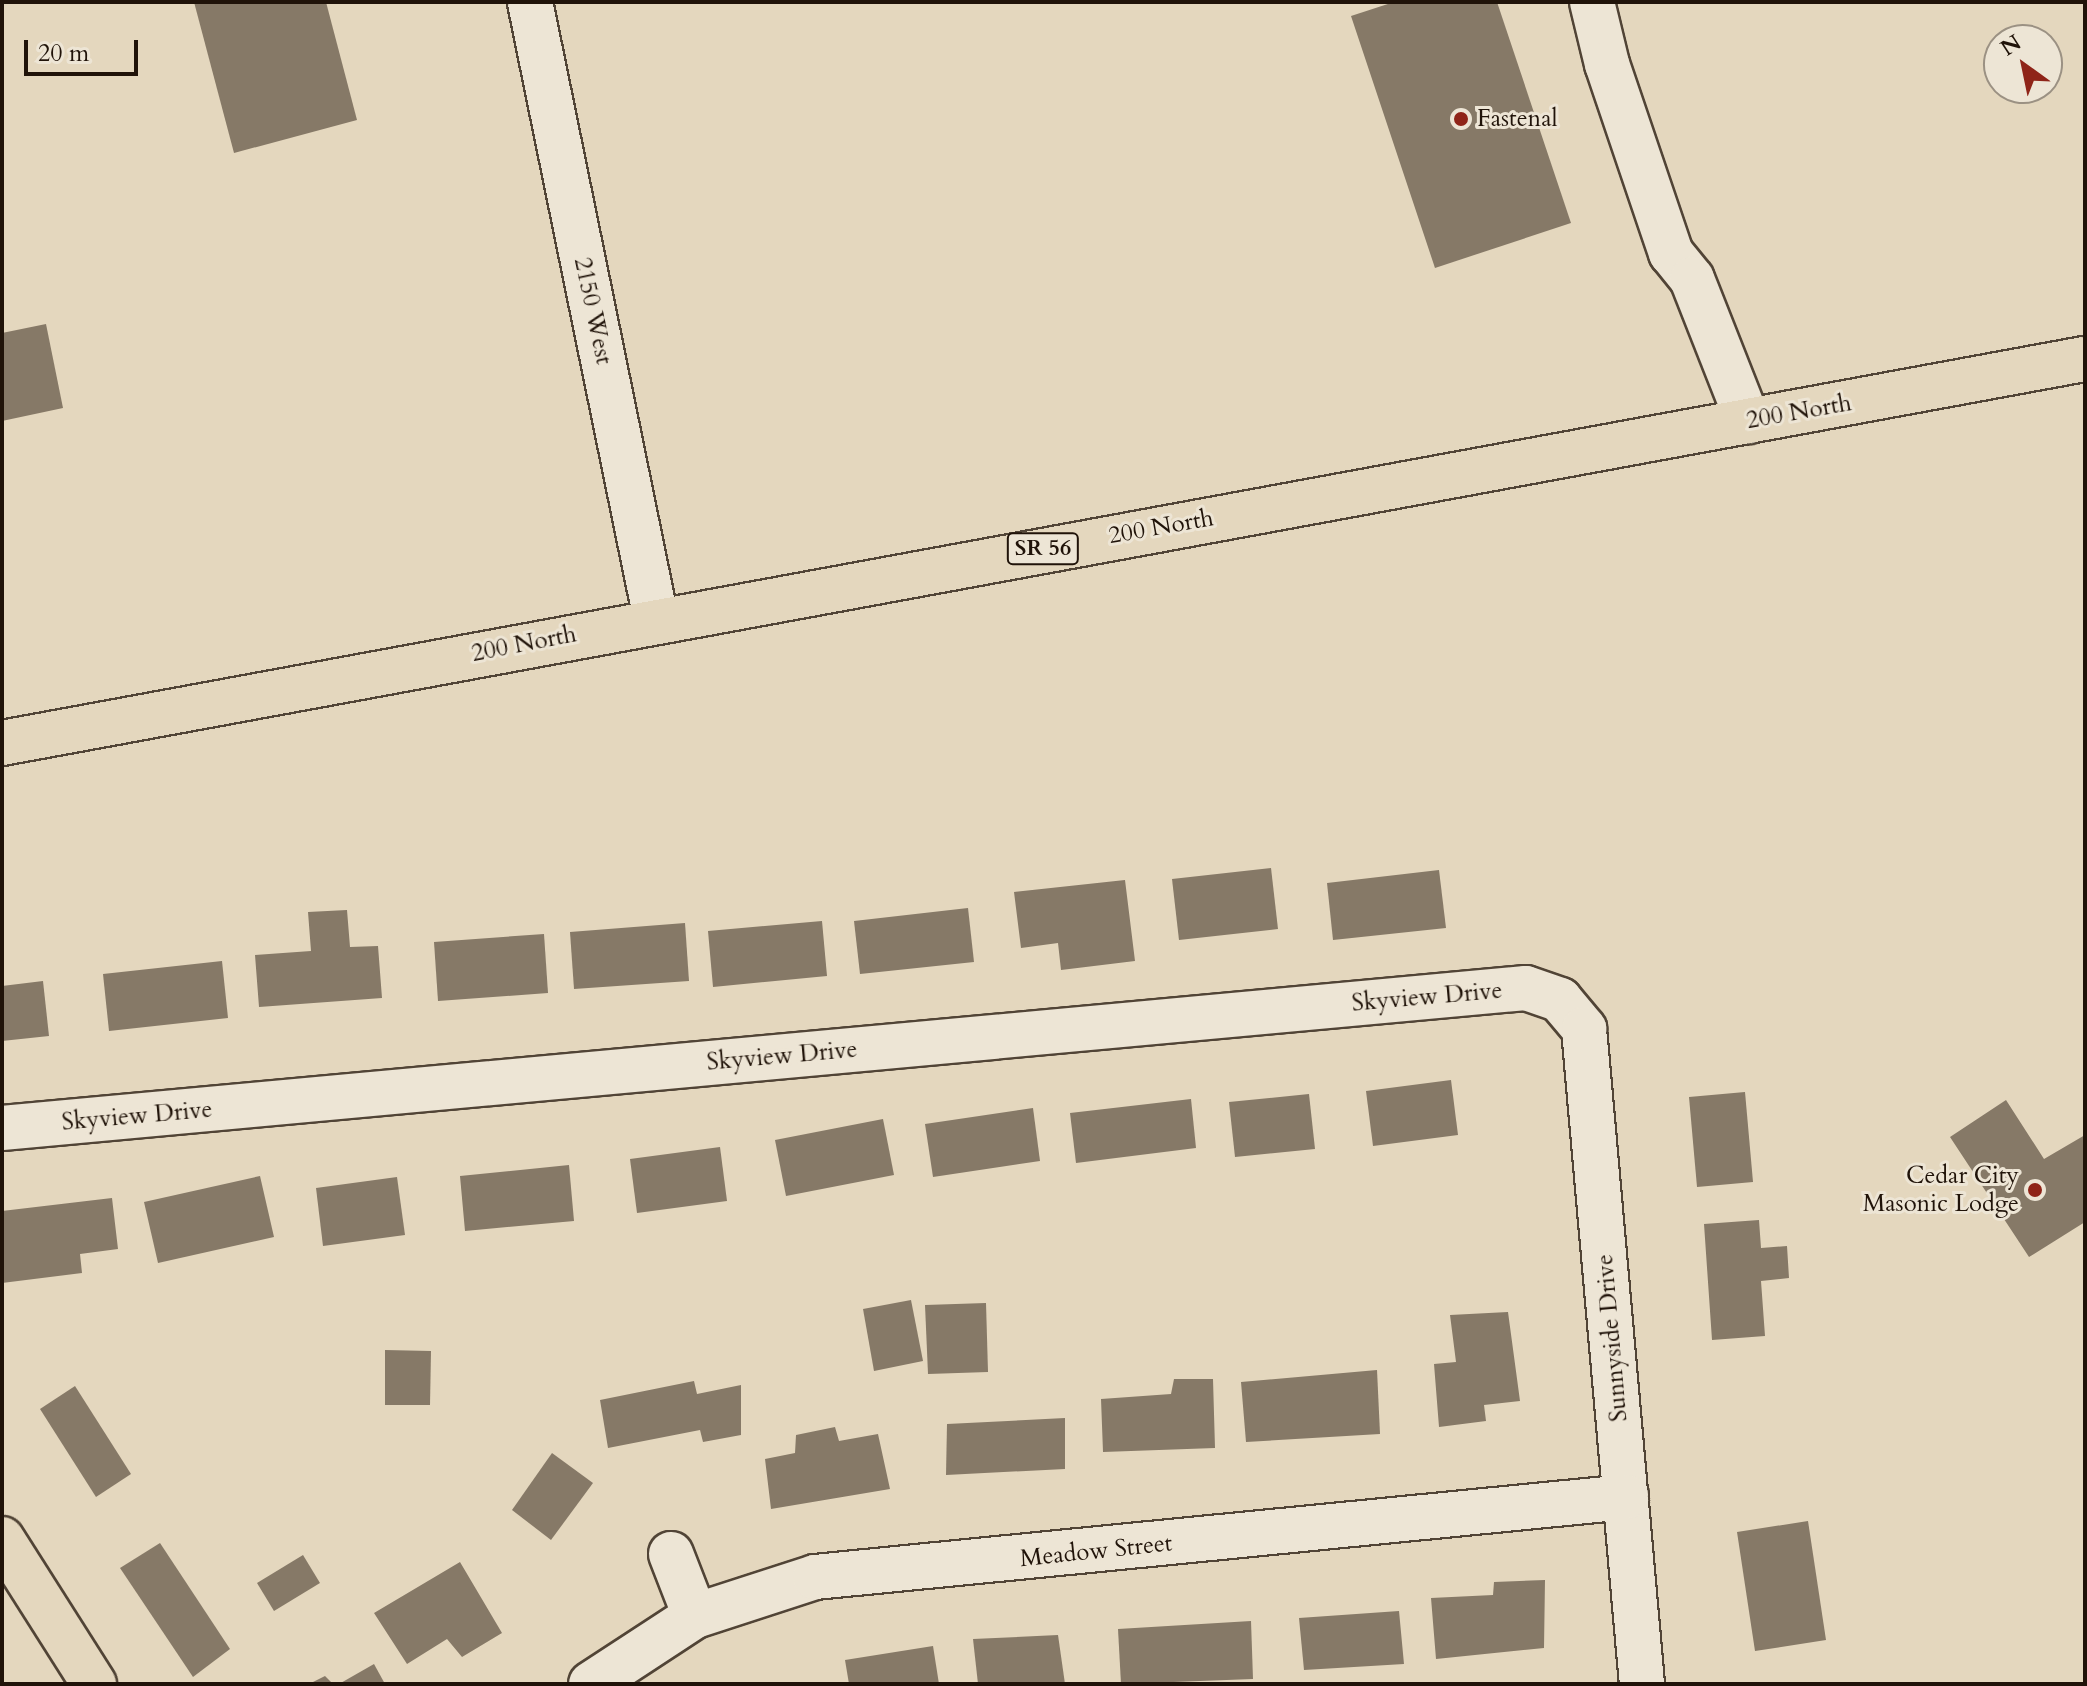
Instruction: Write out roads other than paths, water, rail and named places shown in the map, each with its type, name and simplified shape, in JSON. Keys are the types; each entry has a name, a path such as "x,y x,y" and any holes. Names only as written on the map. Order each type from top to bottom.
{"main road":[{"name":"200 North","path":"2,743 656,619 2085,359"},
{"path":"2,1539 94,1684"}],"street":[{"name":"2150 West","path":"530,2 656,619"},
{"path":"1592,2 1607,64 1671,253 1692,279 1748,421"},
{"name":"Skyview Drive","path":"2,1128 1526,988 1560,1000"},
{"name":"Sunnyside Drive","path":"1560,1000 1584,1029 1642,1684"},
{"name":"Meadow Street","path":"591,1684 695,1616 815,1577 1626,1497"},
{"path":"671,1554 695,1616"}],"place":[{"name":"Fastenal","path":"1461,119"},
{"name":"Cedar City Masonic Lodge","path":"2035,1190"}]}
